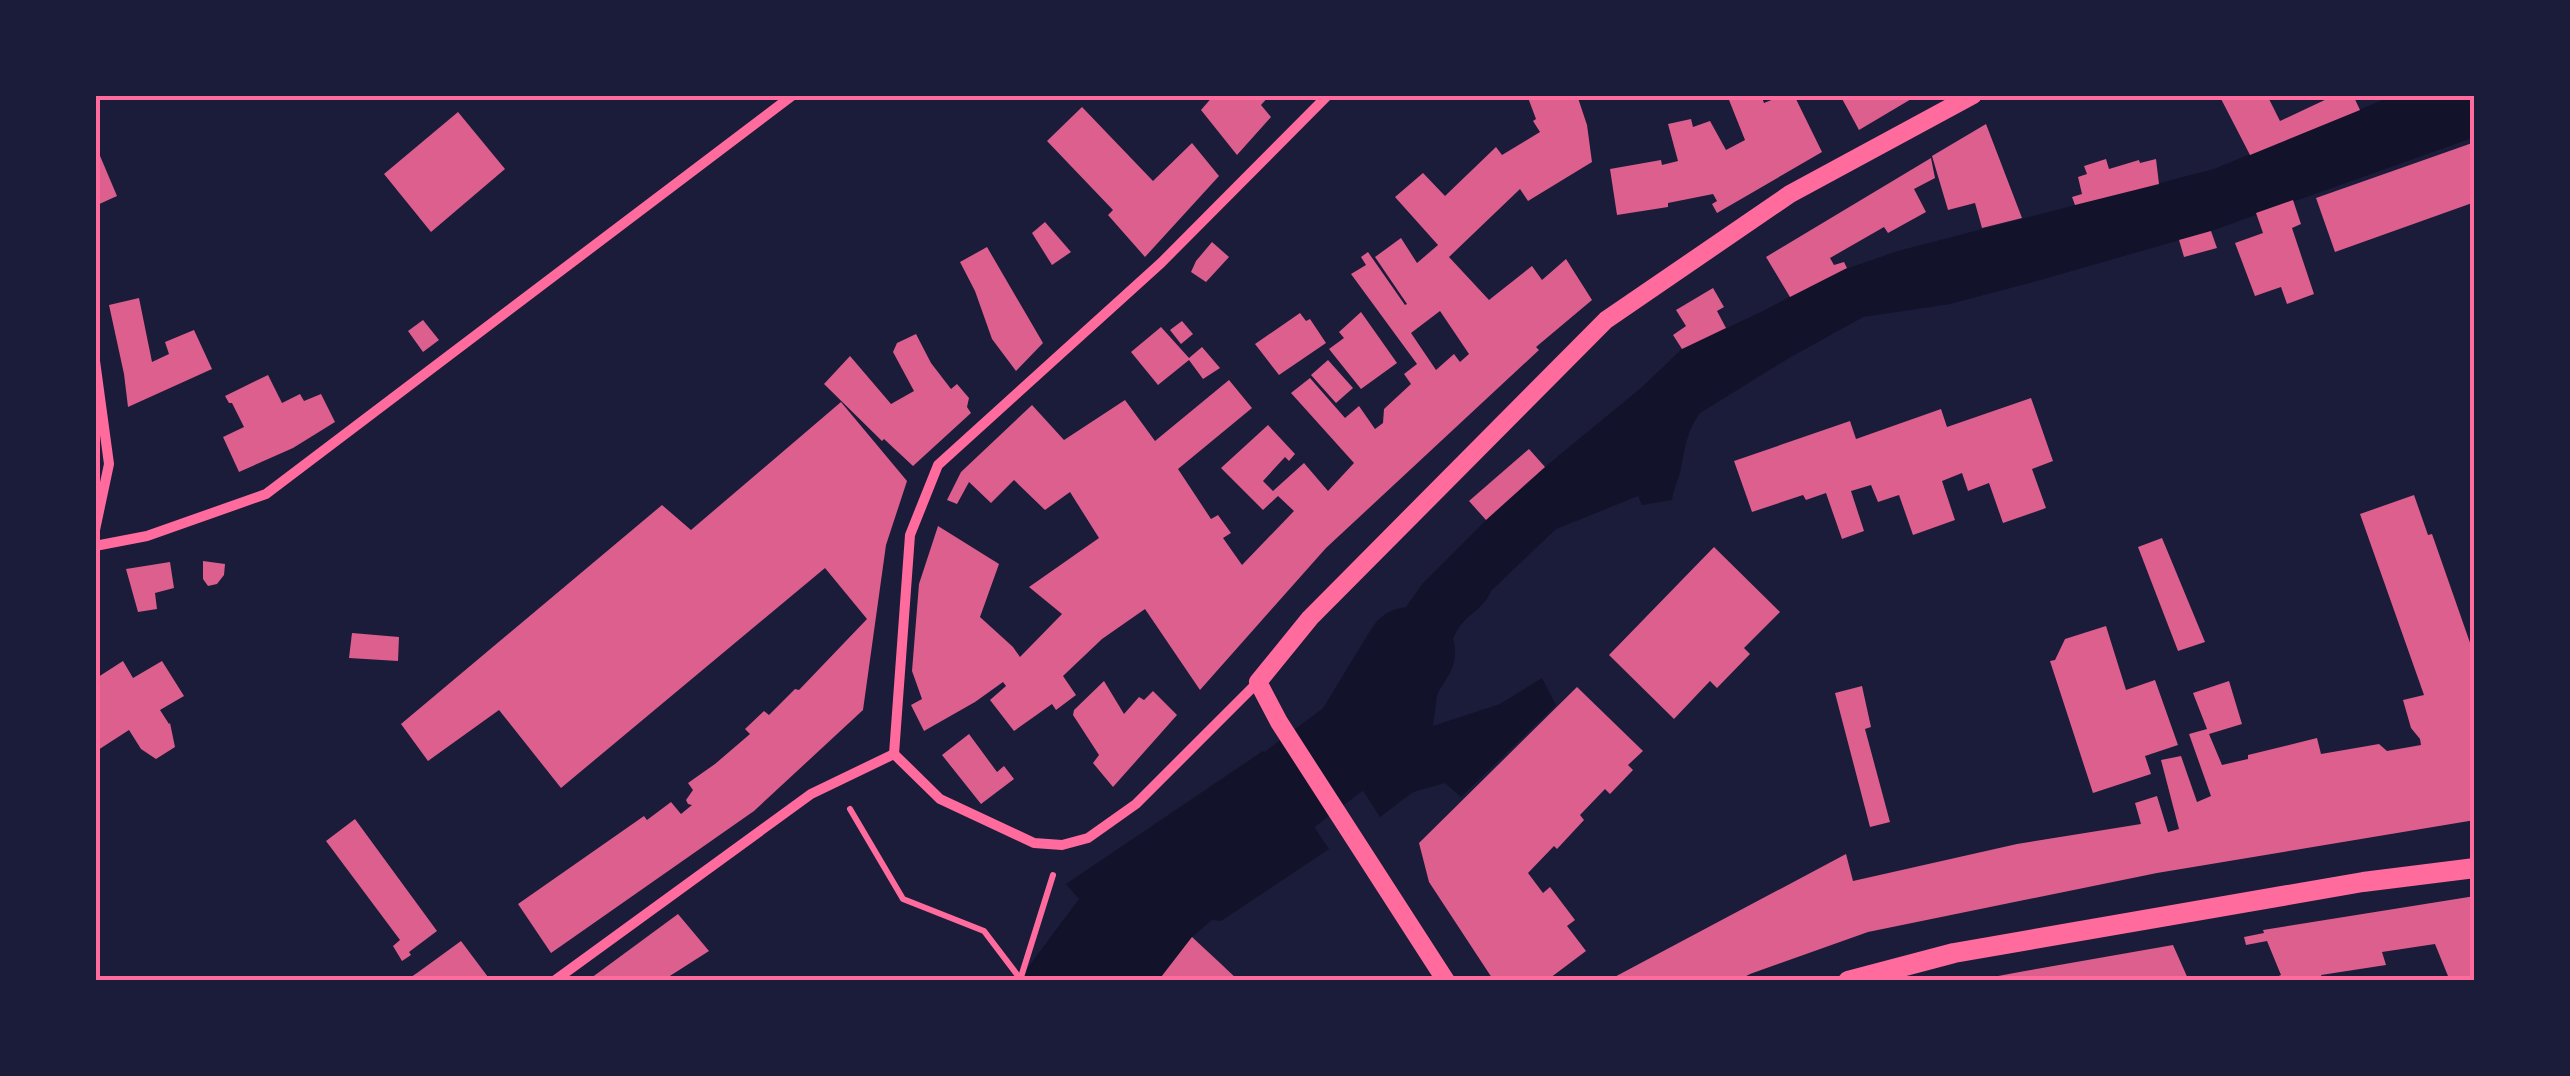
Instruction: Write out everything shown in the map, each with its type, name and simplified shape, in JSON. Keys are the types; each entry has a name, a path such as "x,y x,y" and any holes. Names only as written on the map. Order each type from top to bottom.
{"main road":[{"path":"1848,981 1905,974 1954,954 2343,886 2475,868"}],"street":[{"path":"95,546 147,536 266,494 793,95"},
{"path":"1328,95 1162,263 938,465 910,535 894,754 940,799 1034,843 1062,845 1088,838 1136,804 1258,682 1310,618 1606,320 1790,194 1973,95"},
{"path":"95,361 109,464 95,530"},
{"path":"1258,682 1446,981"},
{"path":"554,981 811,794 894,754"}],"path":[{"path":"834,782 904,899 984,931 1021,980"},
{"path":"1021,980 1062,845"}],"shaded area":[{"path":"2395,95 2475,95 2475,137 2211,231 1950,304 1863,317 1700,413 1687,439 1672,500 1642,505 1638,496 1556,529 1460,626 1444,662 1433,726 1500,704 1542,678 1556,705 1461,797 1445,783 1413,792 1380,817 1315,715 1339,701 1423,583 1486,520 1682,349 1837,272 1898,251 2214,169"},
{"path":"1263,751 1329,849 1221,921 1212,920 1192,937 1158,981 1018,981 1079,899 1066,884"}],"building":[{"path":"1214,95 1270,95 1261,105 1271,117 1237,155 1201,110"},
{"path":"1527,95 1577,95 1587,125 1592,162 1528,201 1520,189 1449,257 1489,300 1532,266 1542,280 1566,259 1592,300 1536,347 1539,350 1326,548 1200,690 1145,609 1102,639 1063,676 1076,695 1056,710 1052,704 1014,731 990,700 1006,686 1003,682 924,731 911,705 922,699 912,671 919,584 938,526 999,564 980,617 1020,657 1062,614 1029,587 1099,538 1070,492 1045,510 1014,480 991,503 969,482 957,504 947,500 961,472 1032,405 1064,440 1125,400 1155,441 1229,380 1252,408 1178,469 1211,519 1218,515 1231,533 1223,538 1242,565 1294,511 1278,496 1263,510 1221,468 1268,425 1295,454 1289,461 1285,457 1263,481 1273,491 1304,463 1328,491 1354,463 1291,393 1310,378 1345,418 1359,406 1375,429 1383,423 1384,409 1411,384 1404,374 1417,364 1351,274 1366,265 1361,257 1368,252 1407,304 1375,257 1401,238 1417,263 1438,245 1395,197 1423,173 1445,196 1496,147 1502,155 1540,132 1533,121 1536,119","holes":["1440,311 1469,354 1460,362 1454,354 1436,370 1411,333"]},
{"path":"1727,95 1761,95 1764,103 1794,95 1822,152 1717,213 1712,204 1717,201 1713,194 1668,203 1668,207 1617,215 1610,169 1678,161 1668,124 1691,119 1693,127 1710,121 1726,150 1745,140"},
{"path":"1840,95 1918,95 1859,130"},
{"path":"2219,95 2267,95 2280,121 2329,98 2327,95 2353,95 2360,110 2250,155"},
{"path":"1082,107 1153,181 1192,143 1219,176 1145,257 1108,215 1113,210 1047,141"},
{"path":"458,112 505,169 431,232 384,174"},
{"path":"1986,124 2022,218 1982,228 1975,203 1948,210 1932,156"},
{"path":"2475,142 2475,202 2335,252 2316,198"},
{"path":"95,144 117,196 95,206"},
{"path":"1931,158 1935,178 1914,189 1926,212 1888,233 1884,227 1830,258 1834,265 1844,262 1847,268 1790,297 1766,257"},
{"path":"2106,159 2109,169 2156,159 2159,184 2075,205 2072,197 2082,194 2078,177 2087,174 2084,166"},
{"path":"2293,200 2301,224 2292,228 2314,294 2287,304 2281,287 2255,296 2235,243 2263,233 2256,213"},
{"path":"1045,222 1071,252 1052,265 1032,233"},
{"path":"2211,231 2217,248 2184,257 2179,240"},
{"path":"1212,242 1229,257 1206,282 1191,272"},
{"path":"987,247 1043,343 1016,371 992,339 960,262"},
{"path":"1713,288 1724,307 1717,311 1726,328 1682,349 1673,335 1686,326 1676,310"},
{"path":"139,298 152,362 169,354 165,342 194,330 212,369 128,407 109,305"},
{"path":"1361,312 1397,363 1361,389 1329,349 1344,338 1339,332"},
{"path":"1300,313 1306,321 1310,319 1326,343 1279,375 1255,344"},
{"path":"423,320 439,340 423,352 408,331"},
{"path":"1182,321 1193,334 1181,344 1170,330"},
{"path":"1161,327 1189,358 1202,347 1220,368 1203,379 1189,360 1158,385 1131,352"},
{"path":"916,334 951,389 957,384 969,398 967,407 971,413 913,466 824,384 850,356 891,404 914,391 893,352 897,343"},
{"path":"1328,360 1353,388 1336,403 1311,375"},
{"path":"268,375 282,403 300,394 304,401 321,394 335,422 293,448 239,472 223,437 244,427 225,396"},
{"path":"2031,398 2053,461 2032,469 2046,508 2003,523 1989,483 1968,491 1962,473 1942,481 1955,520 1913,535 1899,495 1878,502 1871,485 1851,491 1864,531 1842,539 1826,493 1806,500 1803,495 1752,512 1734,461 1850,421 1856,439 1941,409 1947,427"},
{"path":"841,402 907,481 886,545 863,710 754,811 551,953 518,904 644,816 647,820 671,802 681,814 692,805 686,800 693,790 688,783 750,734 745,729 764,711 769,715 795,689 799,690 867,619 825,568 561,788 499,710 428,761 401,724 662,505 691,530"},
{"path":"1529,449 1545,467 1486,520 1469,501"},
{"path":"2414,495 2428,535 2432,534 2475,657 2475,820 2157,873 1868,932 1737,981 1607,981 1846,854 1853,881 2017,844 2141,824 2135,803 2157,796 2168,832 2179,829 2161,760 2181,756 2197,802 2211,796 2189,734 2207,729 2193,693 2229,681 2242,724 2209,734 2222,765 2317,738 2321,754 2379,744 2387,751 2421,745 2403,700 2424,695 2360,514"},
{"path":"2162,538 2205,642 2178,651 2138,547"},
{"path":"1714,547 1780,612 1744,648 1750,654 1717,688 1710,681 1674,719 1609,655"},
{"path":"203,561 225,564 224,575 217,584 208,586 203,579"},
{"path":"170,562 174,588 155,593 157,609 138,612 126,569"},
{"path":"2106,626 2126,690 2155,680 2178,745 2145,756 2151,774 2093,793 2050,661 2055,660 2065,639"},
{"path":"352,633 399,637 398,661 349,658"},
{"path":"123,661 133,678 162,661 184,696 160,710 170,723 175,747 156,759 141,749 129,730 98,750 95,745 95,679"},
{"path":"1104,681 1124,714 1139,697 1144,700 1153,691 1177,715 1113,787 1093,763 1099,755 1073,715"},
{"path":"1862,686 1871,727 1865,729 1890,822 1870,827 1835,693"},
{"path":"1577,687 1643,751 1628,765 1633,770 1610,794 1605,789 1580,815 1584,820 1528,873 1543,893 1550,887 1575,920 1567,926 1586,951 1546,981 1494,981 1429,882 1419,843"},
{"path":"969,734 997,772 1004,766 1014,779 981,804 942,755"},
{"path":"355,819 437,931 402,961 393,946 400,940 326,841"},
{"path":"2475,896 2475,981 2450,981 2435,944 2382,952 2386,965 2321,975 2324,981 2266,981 2281,975 2267,941 2246,945 2244,937 2264,933 2263,930"},
{"path":"678,914 709,951 662,981 587,981"},
{"path":"1192,937 1220,963 1239,981 1158,981"},
{"path":"461,941 491,981 405,981 417,973"},
{"path":"2173,945 2189,981 1982,981 1982,979"}],"waterway":[{"path":"1075,981 1108,939 1223,839 1357,739 1410,652"}]}
